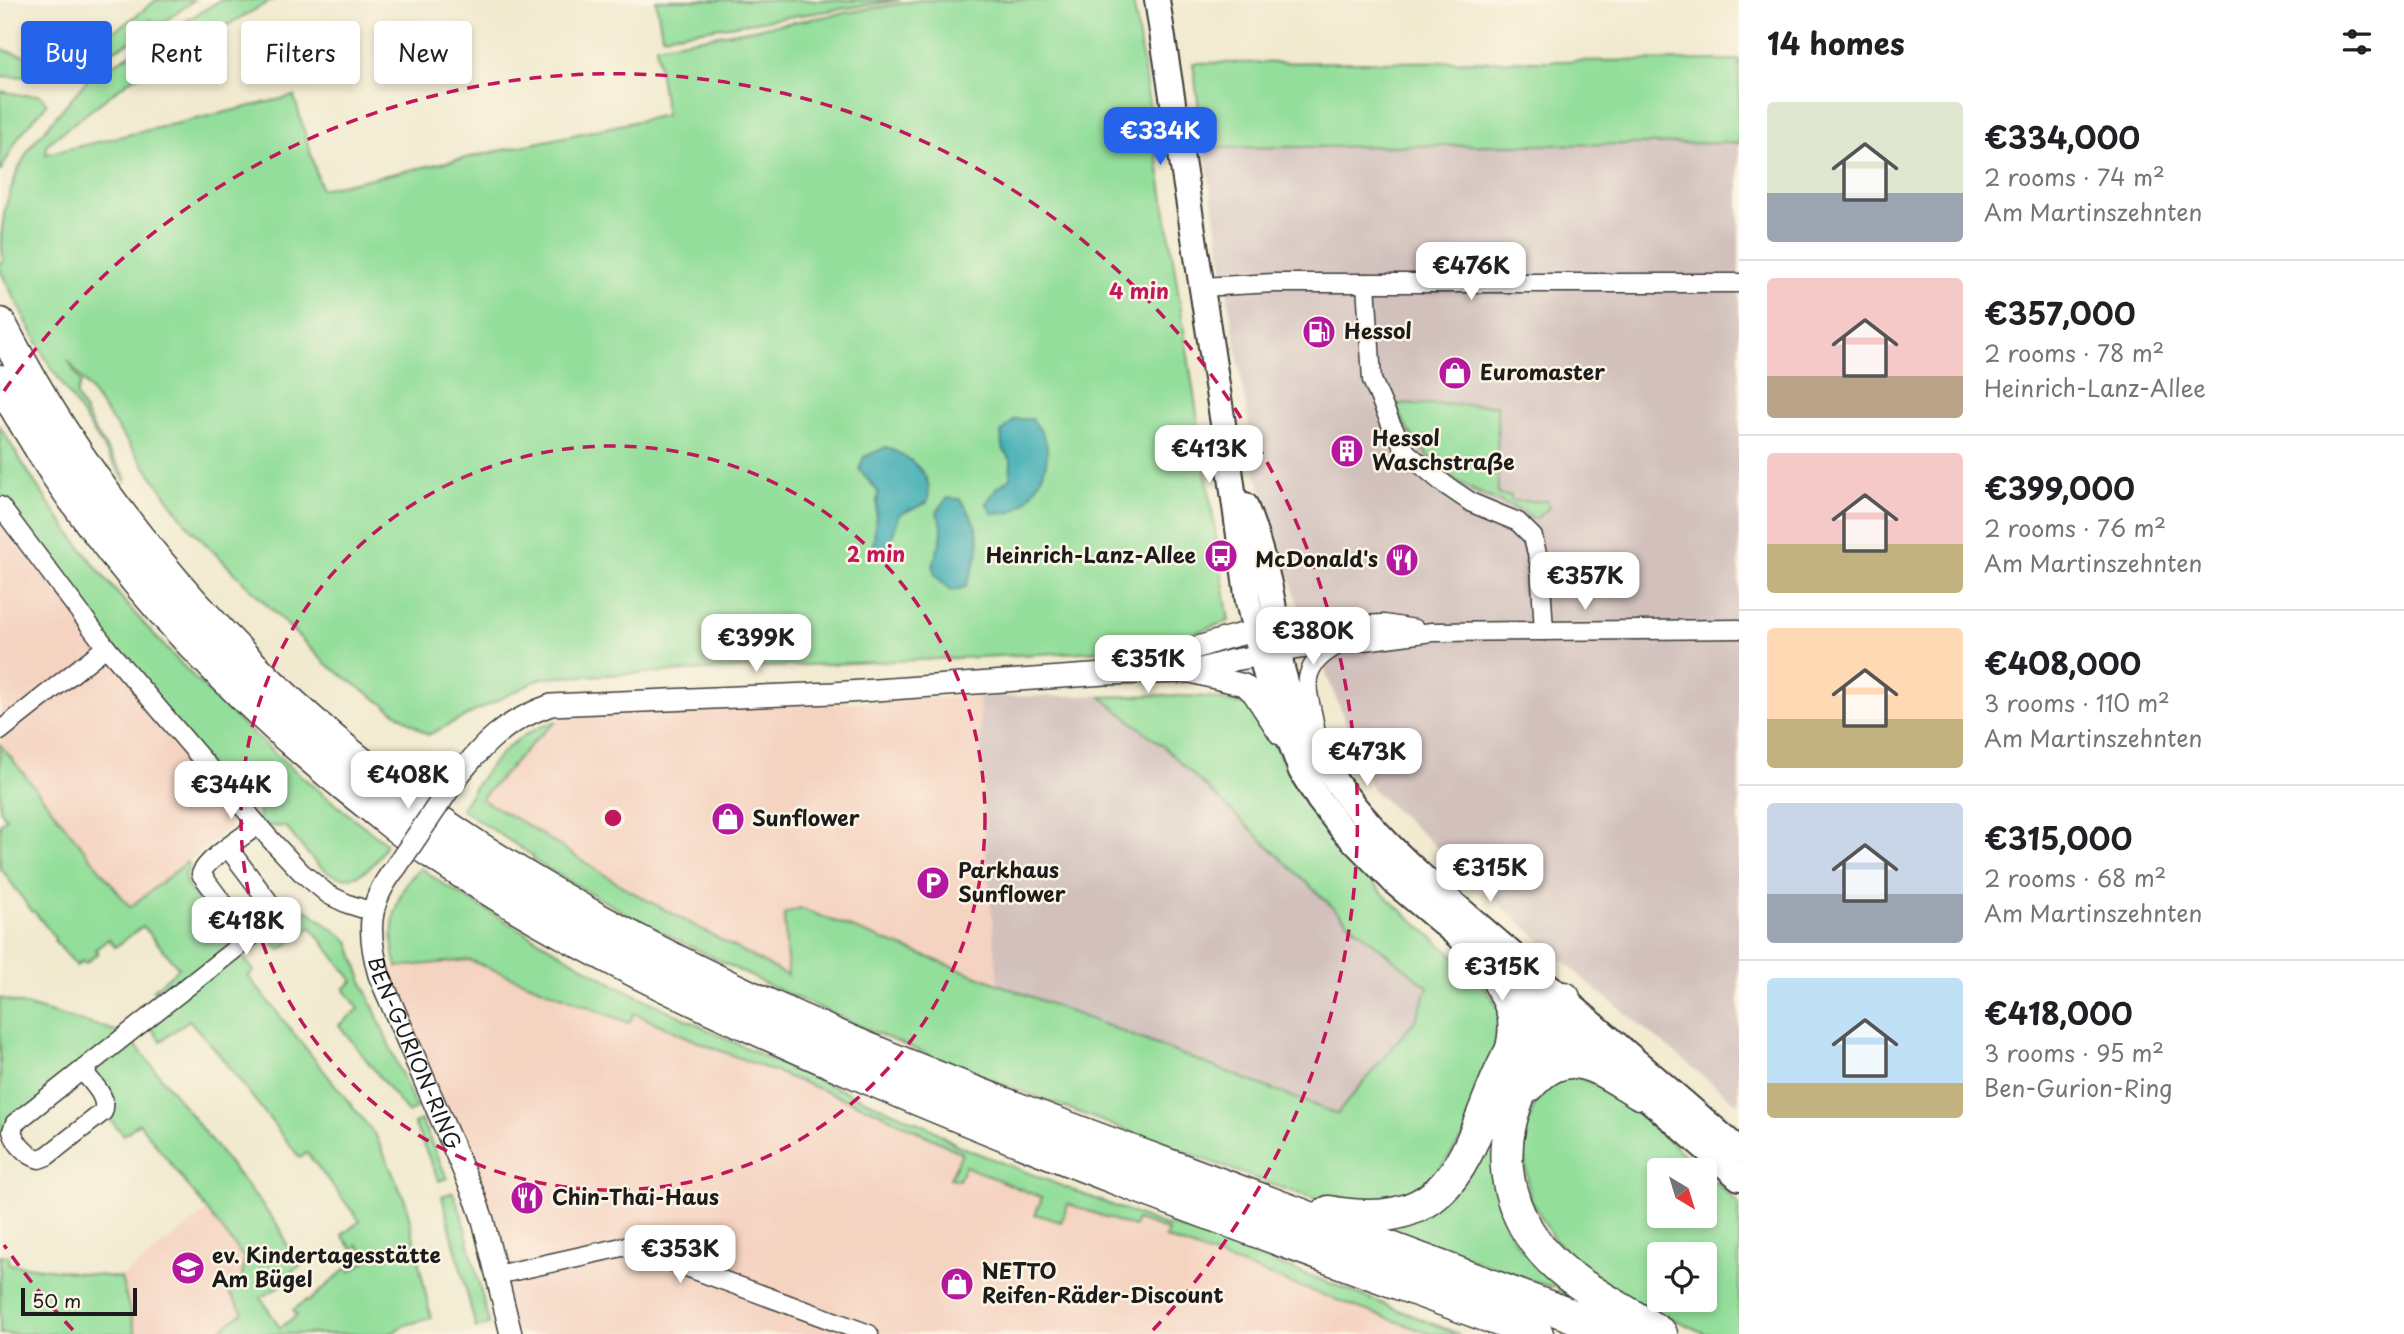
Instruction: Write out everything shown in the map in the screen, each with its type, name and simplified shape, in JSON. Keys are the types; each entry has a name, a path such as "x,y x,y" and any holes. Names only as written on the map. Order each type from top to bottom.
{"highway":[{"path":"0,324 50,412 123,520 177,586 233,647 346,751 444,826 540,886 610,927 742,992 889,1059 1087,1136 1620,1334"},
{"path":"0,381 66,487 103,538 181,632 256,708 327,771 429,850 597,950 738,1022 983,1128 1537,1334"},
{"path":"1255,1198 1361,1217 1382,1216 1419,1206 1444,1186 1460,1164 1511,1052 1515,1037 1515,1014 1488,962"},
{"path":"1511,1052 1526,1030 1558,1012"},
{"path":"1558,1012 1517,1100 1506,1148 1509,1189 1518,1217 1541,1250 1577,1282 1661,1334"},
{"path":"1517,1100 1541,1073 1569,1061 1589,1064 1640,1093"}],"main road":[{"path":"1157,0 1229,462 1280,717 1309,762 1342,793 1386,844 1640,1093 1739,1178"},
{"path":"1309,762 1320,800 1369,860 1488,962 1739,1150"}],"street":[{"path":"1201,287 1366,283 1739,283"},
{"path":"1366,283 1372,380 1391,424 1407,453 1444,484 1472,502 1518,522 1533,537 1541,566 1544,631"},
{"path":"0,506 106,647 301,872 319,887 348,904 373,912 383,882 480,749 503,728 523,715 551,705 833,692 1105,674 1190,672 1244,685 1309,762"},
{"path":"1190,672 1267,642 1384,624 1432,632"},
{"path":"1105,674 1175,656 1237,634 1267,642 1342,643 1432,632 1739,629"},
{"path":"1309,762 1315,726 1307,696 1309,674 1325,653 1342,643"},
{"path":"0,731 106,647"},
{"path":"249,938 201,874 203,868 258,825"},
{"path":"82,1070 104,1098 103,1112 47,1156 39,1159 30,1156 14,1138 12,1130 15,1123 82,1070 249,938 275,914 272,906 228,848"},
{"name":"BEN-GURION-RING","path":"373,912 370,934 379,975 474,1195 511,1334"},
{"path":"497,1275 632,1247 863,1333"}],"shaded area":[{"path":"1739,143 1739,1105 1588,983 1373,790 1297,601 1257,476 1204,148"},
{"path":"0,506 248,813 130,908 0,743"},
{"path":"979,696 985,845 998,983 800,908 784,915 789,976 630,891 525,824 480,799 537,738 560,718"},
{"path":"1209,696 1259,808 1336,912 1428,987 1373,1128 998,983 985,845 979,697"},
{"path":"469,960 628,1022 633,1013 698,1042 876,1111 963,1153 951,1178 964,1165 1042,1198 1035,1215 1068,1203 1134,1227 1137,1220 1168,1231 1166,1238 1431,1334 511,1334 483,1220 379,975 397,967"},
{"name":"ev. Kindertagesstätte Am Bügel","path":"207,1211 244,1259 244,1312 215,1334 136,1334 121,1278"}],"green space":[{"path":"156,0 194,0 165,21 128,21"},
{"path":"221,0 272,0 227,25 227,21 186,21"},
{"path":"656,0 900,0 662,36"},
{"path":"920,0 1133,0 1229,621 1145,649 542,678 428,735 326,664 189,527 68,360 81,383 76,395 95,431 126,477 125,481 46,359 0,270 0,262 3,260 1,237 5,208 17,172 30,147 84,84 112,84 112,65 126,57 126,83 47,144 46,154 294,96 321,189 666,115 656,46"},
{"path":"126,22 126,44 112,51 112,31"},
{"path":"0,48 20,55 21,77 0,76"},
{"path":"1739,60 1739,143 1204,148 1193,63"},
{"path":"0,91 40,95 47,104 19,136 0,172"},
{"path":"1395,404 1497,405 1498,495 1511,496 1511,501 1548,501 1549,508 1535,519 1456,480 1420,447"},
{"path":"0,426 37,486 79,545 124,601 172,654 223,706 276,754 386,843 368,869 352,877 332,874 312,859 286,827 258,825 260,802 241,805 0,506"},
{"path":"1101,697 1208,697 1239,704 1246,697 1261,714 1285,766 1339,846 1384,895 1478,977 1506,1019 1466,1134 1421,1194 1345,1208 1279,1187 984,1077 772,987 630,916 533,860 533,856 461,809 490,767 512,744 540,727 557,721 537,738 481,799 630,891 788,976 784,914 800,908 1337,1114 1416,1019 1428,987 1347,921 1164,747"},
{"path":"0,744 130,907 187,862 190,866 185,875 186,884 254,971 248,976 376,1136 406,1203 431,1318 405,1325 390,1334 215,1334 243,1312 227,1290 242,1278 244,1258 139,1123 124,1135 103,1112 82,1070 0,1134 0,998 127,1034 280,1228 287,1245 302,1264 288,1275 291,1279 261,1298 280,1328 297,1315 293,1310 309,1301 347,1268 351,1272 368,1259 358,1245 352,1249 342,1235 360,1221 307,1153 300,1158 189,1020 161,1041 145,1020 164,1005 153,990 179,968 143,926 115,947 109,939 96,949 98,953 85,964 82,961 77,966 0,870 0,824 6,818 0,810"},
{"path":"421,868 446,886 617,986 767,1058 928,1127 959,1146 1168,1227 1170,1224 1338,1286 1459,1334 1431,1334 1165,1238 1168,1231 1137,1220 1134,1227 1068,1204 1061,1222 1035,1214 1042,1198 965,1166 959,1180 950,1178 962,1153 876,1111 698,1042 634,1013 629,1023 469,960 397,967 393,927 398,901 404,888"},
{"path":"307,910 349,941 363,983 416,1108 408,1113 339,1025 359,1009 344,989 353,981 311,927 280,950 271,938"},
{"path":"1564,1072 1611,1090 1688,1158 1647,1158 1647,1228 1717,1228 1717,1184 1739,1204 1739,1334 1706,1334 1658,1312 1717,1312 1717,1242 1647,1242 1647,1307 1632,1300 1580,1265 1553,1238 1530,1198 1523,1152 1526,1130 1534,1106 1545,1088"},
{"path":"1496,1095 1495,1176 1502,1216 1523,1250 1585,1302 1558,1291 1560,1286 1556,1284 1553,1288 1378,1226 1418,1214"},
{"path":"421,1120 447,1178 439,1181 414,1123"},
{"path":"453,1192 462,1216 489,1324 476,1328 442,1196"},
{"path":"0,1255 9,1256 9,1264 121,1278 136,1334 0,1334"}],"water":[{"path":"1015,419 1032,419 1043,435 1047,454 1044,471 1035,489 1016,510 1009,513 992,513 986,503 997,488 1010,478 1011,461 1002,447 1001,433"},
{"path":"886,447 918,468 928,483 929,492 927,503 900,514 888,549 873,549 878,492 859,469 864,457"},
{"path":"947,498 960,499 974,523 979,542 966,587 953,591 942,583 933,569 942,528 937,512"}],"place":[{"name":"Hessol","path":"1319,332"},
{"name":"Euromaster","path":"1455,373"},
{"name":"Hessol Waschstraße","path":"1347,451"},
{"name":"Heinrich-Lanz-Allee","path":"1221,556"},
{"name":"McDonald's","path":"1402,560"},
{"name":"Sunflower","path":"728,819"},
{"name":"Parkhaus Sunflower","path":"933,883"},
{"name":"Chin-Thai-Haus","path":"527,1198"},
{"name":"ev. Kindertagesstätte Am Bügel","path":"188,1268"},
{"name":"NETTO Reifen-Räder-Discount","path":"957,1284"}]}
